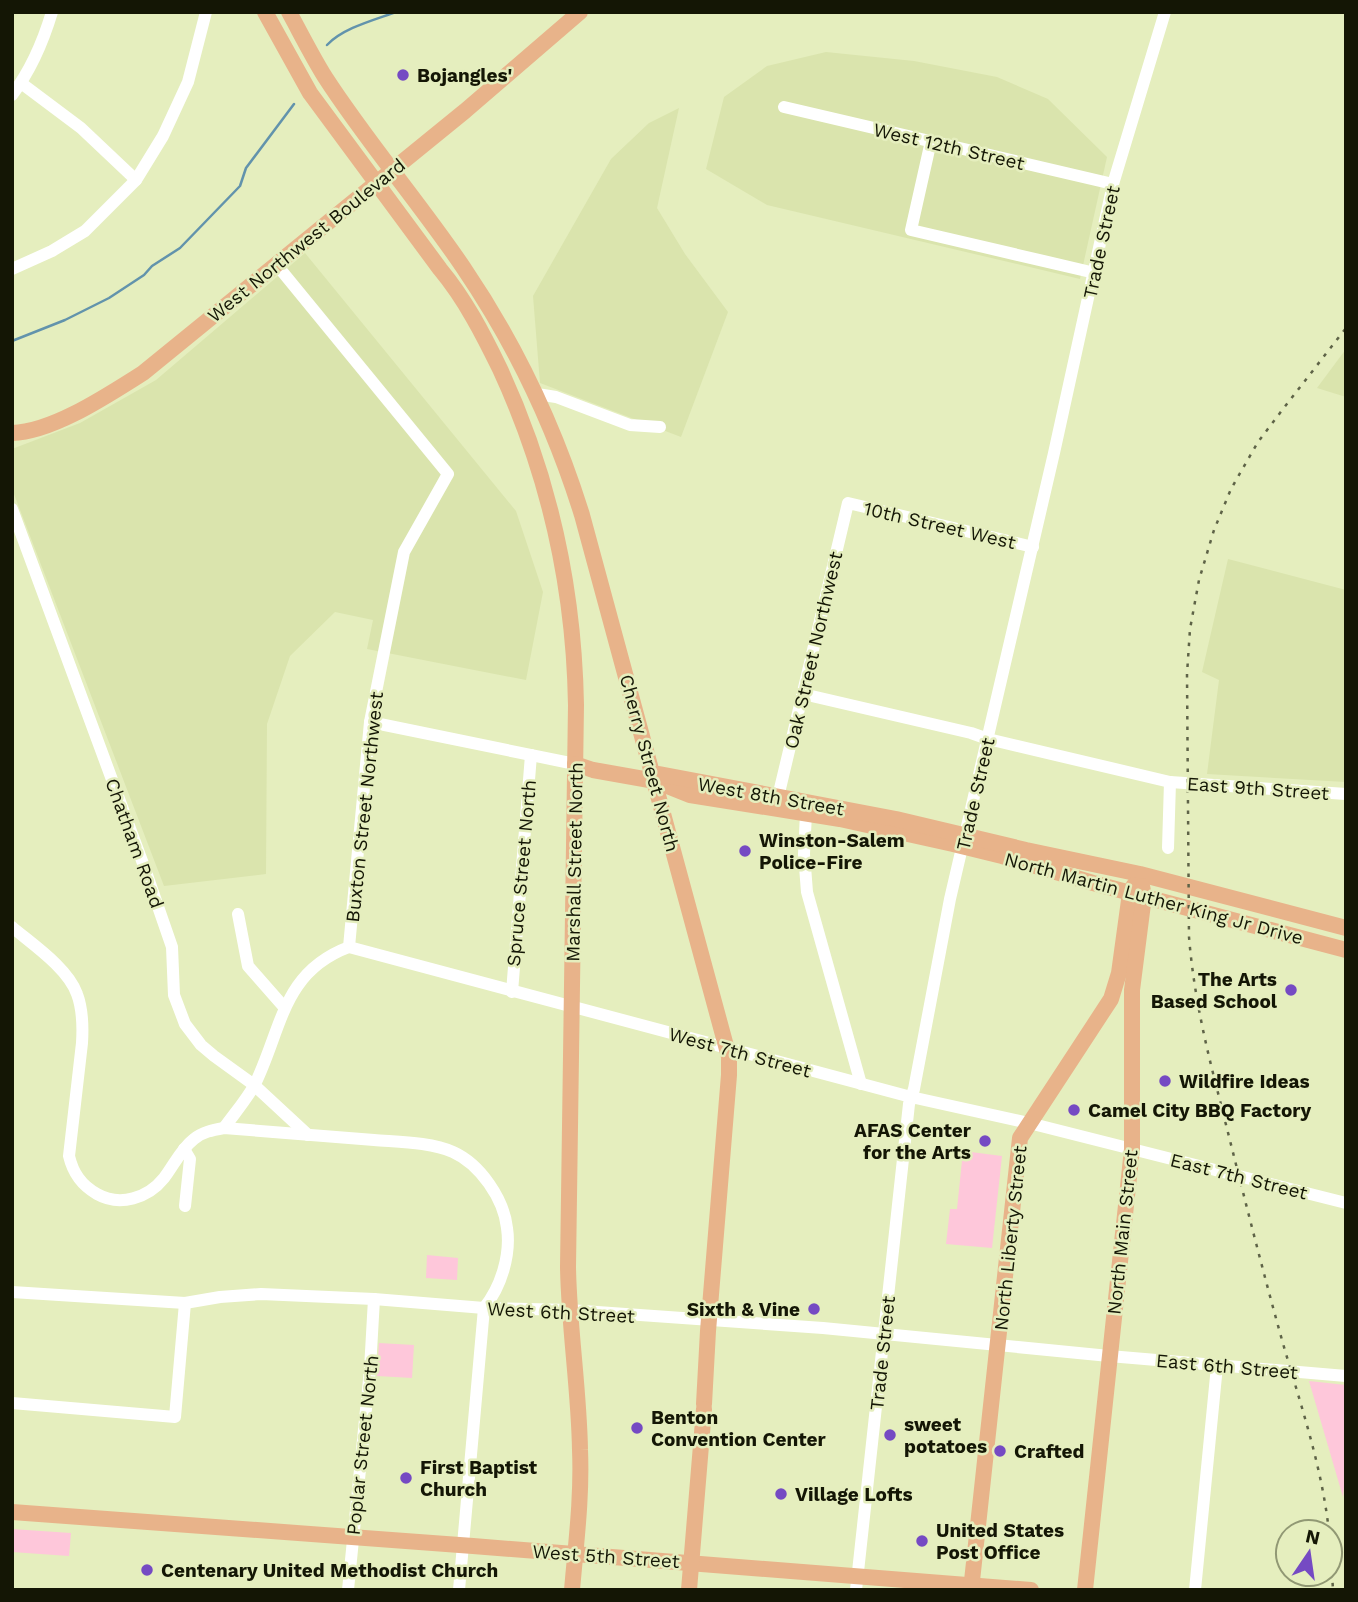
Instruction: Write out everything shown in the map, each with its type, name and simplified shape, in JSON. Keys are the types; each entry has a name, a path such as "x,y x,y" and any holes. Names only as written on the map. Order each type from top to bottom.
{"main road":[{"name":"Marshall Street North","path":"265,12 310,93 468,308 503,377 533,450 555,525 569,602 575,679 568,1267 569,1310 578,1399 580,1499 572,1590"},
{"name":"Cherry Street North","path":"289,12 325,77 462,265 516,353 537,394 583,514 727,1048 729,1075 689,1590"},
{"name":"West Northwest Boulevard","path":"12,433 41,428 73,414 143,373 393,170 580,12"},
{"name":"West 8th Street","path":"575,764 895,819 964,841"},
{"name":"West 8th Street","path":"654,777 690,795 964,841"},
{"path":"667,825 674,809 690,795"},
{"name":"North Martin Luther King Jr Drive","path":"964,841 1026,850 1140,874 1346,928"},
{"name":"North Martin Luther King Jr Drive","path":"964,841 1137,895 1346,950"},
{"name":"North Main Street","path":"1085,1590 1132,1149 1131,1019 1140,874"},
{"name":"North Liberty Street","path":"971,1587 1019,1143 1029,1123 1111,999 1137,895"},
{"path":"1102,1014 1119,1012 1131,1019"},
{"name":"West 5th Street","path":"12,1512 691,1563 856,1583 1031,1590"}],"street":[{"path":"12,95 38,53 52,12"},
{"path":"12,269 52,251 85,231 136,180 163,136 188,82 206,12"},
{"name":"Trade Street","path":"856,1583 909,1104 944,927 1113,184 1165,12"},
{"path":"21,83 81,128 136,180"},
{"name":"West 12th Street","path":"784,107 1113,184"},
{"path":"931,141 911,230 1094,273"},
{"name":"Buxton Street Northwest","path":"224,1128 254,1085 284,1007 302,980 331,953 349,947 370,722 404,552 448,474 276,264"},
{"path":"537,394 556,397 630,425 660,427"},
{"name":"10th Street West","path":"848,503 1032,547"},
{"name":"Oak Street Northwest","path":"778,797 848,503"},
{"name":"Chatham Road","path":"12,509 124,809 172,947 172,982 177,1008 201,1045 254,1085 308,1135"},
{"name":"East 9th Street","path":"803,694 1173,782 1346,794"},
{"name":"West 8th Street","path":"370,722 575,764"},
{"name":"Spruce Street North","path":"512,992 531,755"},
{"path":"1168,848 1173,782"},
{"path":"806,813 804,854 807,892 861,1084"},
{"path":"238,914 248,967 284,1007"},
{"path":"12,927 67,977 78,995 82,1034 69,1156 82,1184 100,1196 117,1200 143,1195 163,1180 194,1139 203,1133 224,1128 401,1142 439,1148 464,1158 494,1192 507,1223 508,1250 502,1274 484,1308 459,1590"},
{"name":"West 7th Street","path":"349,947 911,1097 1132,1149"},
{"path":"184,1149 190,1159 185,1206"},
{"name":"East 7th Street","path":"1132,1149 1346,1203"},
{"name":"West 6th Street","path":"12,1292 185,1303 261,1294 484,1308 569,1310 884,1334 1109,1356"},
{"name":"Poplar Street North","path":"348,1590 370,1369 374,1299"},
{"path":"12,1403 175,1417 185,1303"},
{"name":"East 6th Street","path":"1109,1356 1346,1376"},
{"path":"1195,1590 1217,1366"}],"shaded area":[{"path":"826,52 914,61 997,77 1048,99 1107,157 1080,279 767,205 706,169 724,97 767,66"},
{"path":"679,108 657,208 685,254 728,312 681,437 540,383 533,296 611,159 649,123"},
{"path":"305,253 516,511 543,592 526,680 367,649 373,620 335,612 290,656 267,724 266,874 164,886 12,489 12,449 80,423 156,380"},
{"path":"1346,349 1346,397 1317,388"},
{"path":"1228,559 1346,590 1346,782 1207,774 1219,680 1202,672"},
{"path":"963,1151 1002,1156 992,1248 946,1244 950,1209 957,1209"},
{"path":"427,1255 458,1258 457,1280 426,1278"},
{"path":"379,1343 414,1345 412,1378 377,1376"},
{"path":"1309,1381 1346,1385 1346,1469 1343,1497"},
{"path":"12,1529 71,1533 69,1556 12,1552"}],"waterway":[{"path":"327,45 350,29 396,12"},
{"path":"12,341 65,320 109,298 180,248 240,186 246,168 294,104"}],"railway":[{"path":"1327,1518 1316,1459 1248,1211 1196,992 1189,937 1187,674 1190,629 1199,580 1214,530 1231,489 1258,442 1346,328"}],"place":[{"name":"Bojangles'","path":"403,75"},
{"name":"Winston-Salem Police-Fire","path":"745,851"},
{"name":"The Arts Based School","path":"1291,990"},
{"name":"Wildfire Ideas","path":"1165,1081"},
{"name":"Camel City BBQ Factory","path":"1074,1110"},
{"name":"AFAS Center for the Arts","path":"985,1141"},
{"name":"Sixth & Vine","path":"814,1309"},
{"name":"Benton Convention Center","path":"637,1428"},
{"name":"sweet potatoes","path":"890,1435"},
{"name":"Crafted","path":"1000,1451"},
{"name":"First Baptist Church","path":"406,1478"},
{"name":"Village Lofts","path":"781,1494"},
{"name":"United States Post Office","path":"922,1541"},
{"name":"Centenary United Methodist Church","path":"147,1570"}]}
